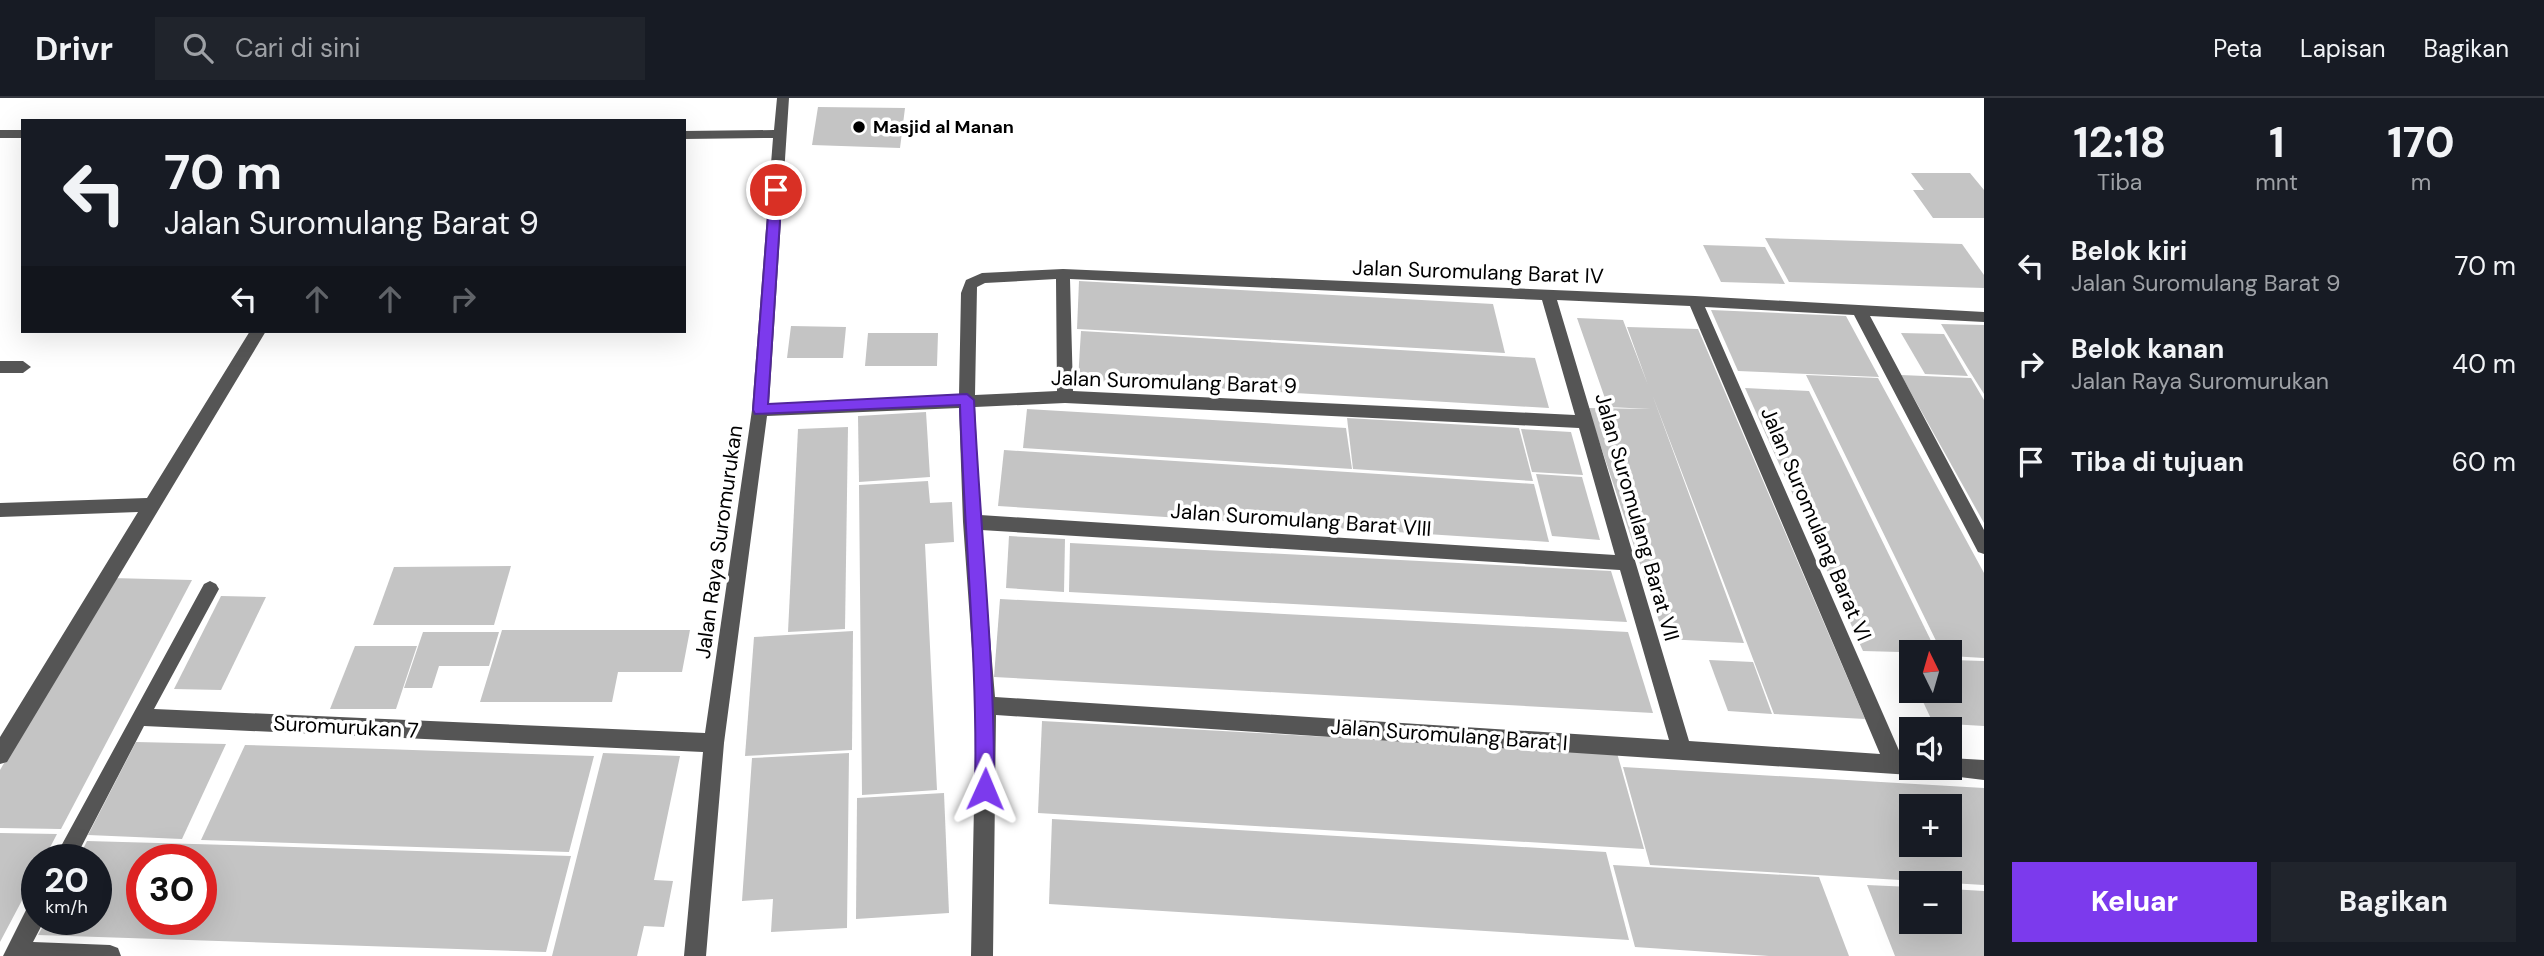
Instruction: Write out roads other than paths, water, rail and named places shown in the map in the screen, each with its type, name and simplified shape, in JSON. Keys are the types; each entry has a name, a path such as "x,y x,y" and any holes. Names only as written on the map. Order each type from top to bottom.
{"street":[{"name":"Jalan Raya Suromurukan","path":"695,956 713,743 760,410 783,98"},
{"path":"0,134 21,134"},
{"path":"686,135 780,134"},
{"path":"1063,274 1065,397"},
{"name":"Jalan Suromulang Barat IV","path":"967,400 968,293 971,284 982,278 1063,274 1695,301 1984,317"},
{"name":"Jalan Suromulang Barat VII","path":"1548,296 1682,751"},
{"name":"Jalan Suromulang Barat VI","path":"1695,301 1899,756"},
{"path":"1859,310 1984,547"},
{"path":"0,755 257,333"},
{"path":"0,366 23,368"},
{"name":"Jalan Suromulang Barat 9","path":"760,410 1065,397 1585,422"},
{"path":"967,400 972,522 986,705 982,956"},
{"path":"0,510 150,505"},
{"name":"Jalan Suromulang Barat VIII","path":"972,522 1627,563"},
{"path":"72,844 211,589"},
{"name":"Jalan Suromulang Barat I","path":"986,705 1899,765"},
{"name":"Suromurukan 7","path":"139,717 713,743"},
{"path":"1962,769 1984,770"},
{"path":"25,935 15,954 110,956"}],"place":[{"name":"Masjid al Manan","path":"859,127"}]}
